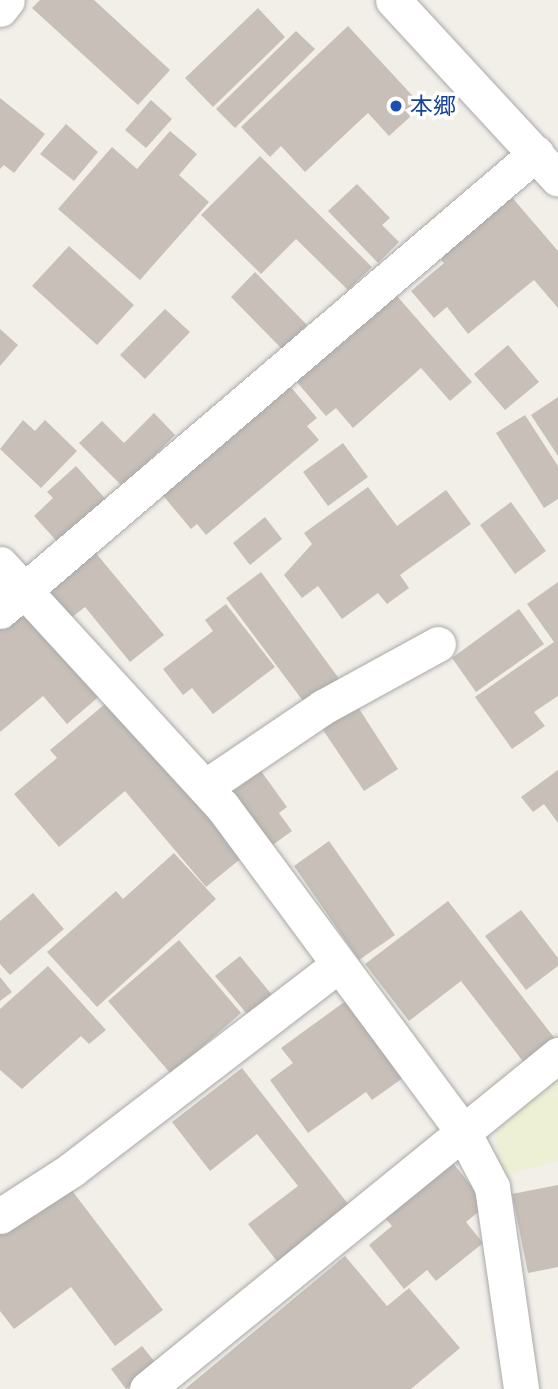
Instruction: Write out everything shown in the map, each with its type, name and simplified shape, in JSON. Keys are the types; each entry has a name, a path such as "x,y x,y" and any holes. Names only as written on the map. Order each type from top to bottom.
{"street":[{"path":"0,9 8,0"},
{"path":"13,601 547,166 398,2"},
{"path":"0,564 13,601 205,787 462,1130 492,1186 522,1389"},
{"path":"205,787 323,707 438,644"},
{"path":"0,1216 71,1170 338,965"},
{"path":"147,1389 462,1130 558,1055"}],"green space":[{"path":"558,1073 558,1161 501,1176 494,1124"}],"building":[{"path":"40,0 94,0 170,70 138,105 32,8"},
{"path":"258,8 285,37 213,107 185,78"},
{"path":"348,26 422,106 389,136 368,113 305,172 281,146 270,157 241,127"},
{"path":"296,31 315,49 235,128 216,109"},
{"path":"0,98 45,134 14,173 4,165 0,169"},
{"path":"151,100 172,119 146,148 125,130"},
{"path":"66,124 98,152 74,181 40,154"},
{"path":"170,131 197,154 179,175 209,202 140,280 58,209 112,147 137,169"},
{"path":"260,156 372,267 348,290 296,239 261,274 201,215"},
{"path":"357,184 390,218 382,225 399,242 378,263 328,211"},
{"path":"503,187 558,251 558,308 534,280 468,334 447,307 434,318 411,291 444,263 431,248"},
{"path":"69,246 134,305 97,345 32,286"},
{"path":"255,272 307,325 282,349 231,297"},
{"path":"390,288 472,382 450,401 421,368 353,428 336,408 326,416 290,374"},
{"path":"165,309 190,332 145,379 120,355"},
{"path":"0,329 18,345 0,366"},
{"path":"508,345 539,382 505,410 474,374"},
{"path":"289,385 317,418 307,426 319,440 206,535 197,524 191,529 160,492"},
{"path":"558,397 558,456 531,415"},
{"path":"154,413 175,435 123,487 79,443 102,421 124,443"},
{"path":"525,415 558,466 558,499 544,508 496,433"},
{"path":"23,420 35,431 45,420 77,451 41,488 0,449"},
{"path":"343,443 368,477 328,506 303,472"},
{"path":"76,466 110,504 62,547 34,516 53,498 47,492"},
{"path":"368,487 397,526 446,490 471,524 400,575 409,588 387,604 378,593 342,619 318,586 302,598 284,575 312,544 304,533"},
{"path":"511,502 546,551 515,574 480,525"},
{"path":"265,517 282,539 250,565 233,543"},
{"path":"95,552 164,635 130,662 85,607 67,621 44,594"},
{"path":"261,572 340,680 306,705 226,598"},
{"path":"558,582 558,696 534,712 545,726 512,749 475,697 554,642 527,604"},
{"path":"24,598 103,693 67,724 43,696 0,732 0,618"},
{"path":"226,604 275,667 213,714 192,688 183,695 163,669 213,631 205,620"},
{"path":"519,609 544,644 476,692 452,658"},
{"path":"111,699 244,856 206,887 125,791 59,847 14,794 57,758 50,750"},
{"path":"356,704 398,769 364,791 321,727"},
{"path":"558,770 558,823 544,804 533,812 521,797"},
{"path":"261,771 287,807 279,813 292,831 267,849 228,795"},
{"path":"329,841 395,935 359,960 294,866"},
{"path":"174,853 216,899 97,1007 47,952 116,891 123,899"},
{"path":"33,893 64,929 10,975 0,964 0,921"},
{"path":"448,901 556,1040 525,1064 461,981 409,1021 365,964"},
{"path":"521,910 558,958 558,966 526,990 485,936"},
{"path":"179,940 241,1013 171,1074 108,1001"},
{"path":"240,956 277,1001 253,1021 215,976"},
{"path":"48,966 106,1030 89,1044 81,1036 22,1089 0,1070 0,1009"},
{"path":"0,977 12,992 0,1001"},
{"path":"347,1000 403,1078 372,1100 366,1092 308,1133 270,1080 293,1063 281,1048"},
{"path":"242,1068 352,1209 280,1265 248,1224 298,1186 257,1134 210,1171 172,1122"},
{"path":"452,1162 487,1205 466,1222 483,1243 436,1281 427,1270 404,1289 369,1245 392,1226 383,1216"},
{"path":"67,1184 163,1310 115,1346 71,1287 14,1329 0,1311 0,1234"},
{"path":"558,1185 558,1267 528,1273 512,1194"},
{"path":"345,1256 387,1306 409,1288 460,1348 411,1389 185,1389"},
{"path":"142,1346 159,1367 126,1389 111,1369"}],"place":[{"name":"本郷","path":"396,106"}]}
